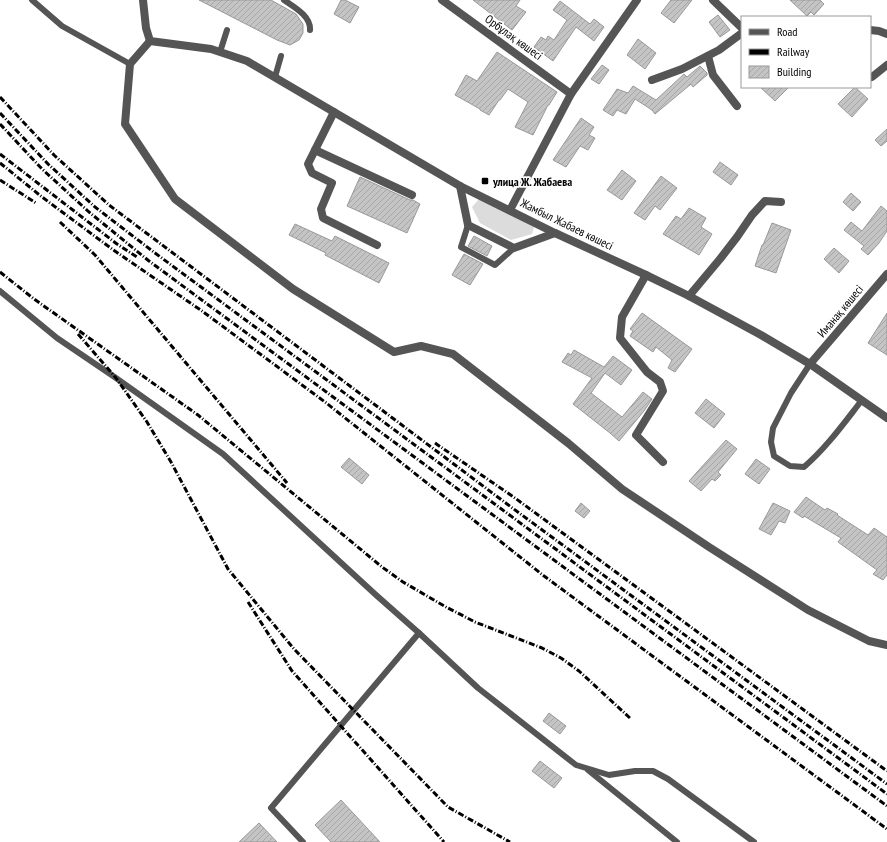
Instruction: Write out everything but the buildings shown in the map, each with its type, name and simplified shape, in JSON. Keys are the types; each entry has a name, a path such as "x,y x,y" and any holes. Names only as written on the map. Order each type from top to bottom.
{"street":[{"path":"143,0 146,28 150,41 130,64 125,124 176,199 293,289 394,352 421,346 453,354 568,443 622,489 808,610 869,641 887,645"},
{"name":"Орбұлақ көшесі","path":"442,0 571,94"},
{"path":"510,210 571,94 637,0"},
{"path":"713,0 741,27"},
{"path":"871,30 887,34"},
{"path":"652,80 682,69 708,56 741,34"},
{"name":"Жамбыл Жабаев көшесі","path":"150,41 211,49 247,61 460,186 555,233 646,275 761,335 810,364 887,418"},
{"path":"708,56 713,75 736,106"},
{"path":"872,77 887,65"},
{"path":"334,112 308,164 312,173 332,183 321,209 323,218 377,245"},
{"path":"316,150 412,196"},
{"path":"460,186 468,225 514,248 555,233"},
{"path":"688,296 720,259 752,215 765,200 781,202"},
{"name":"Иманақ көшесі","path":"810,364 887,274"},
{"path":"646,275 622,317 620,338 647,372 660,382 663,391 636,435 663,462"}],"lane":[{"path":"32,0 62,26 130,64"},
{"path":"284,0 307,19 310,25 310,30"},
{"path":"220,52 227,30"},
{"path":"275,77 281,56"},
{"path":"468,225 461,247 495,265 514,248"},
{"path":"0,291 57,338 223,454 478,688 576,765 608,775 635,771 653,771 668,779 754,842"},
{"path":"810,364 791,393 773,428 771,442 774,456 790,466 804,466 817,456 862,400"},
{"path":"303,842 271,808 419,633"},
{"path":"586,768 677,842"}],"shaded area":[{"path":"479,199 534,227 532,234 511,240 480,223 472,207"}],"railway":[{"path":"0,97 54,155 109,205 507,504 887,784"},
{"path":"0,113 48,164 95,207 155,253 887,794"},
{"path":"0,124 42,169 89,212 149,261 887,806"},
{"path":"0,154 117,244 137,257"},
{"path":"0,163 42,197 112,249 202,311 325,402 544,576 887,829"},
{"path":"0,180 36,203"},
{"path":"60,222 95,255 287,483"},
{"path":"0,272 34,299 198,415 382,567 403,582 475,622 542,648 561,658 579,671 631,719"},
{"path":"78,334 116,378 147,422 171,462 228,569 294,649 448,807 510,842"},
{"path":"435,443 515,498 887,771"},
{"path":"248,602 292,671 444,842"}],"place":[{"name":"улица Ж. Жабаева","path":"485,181"}]}
